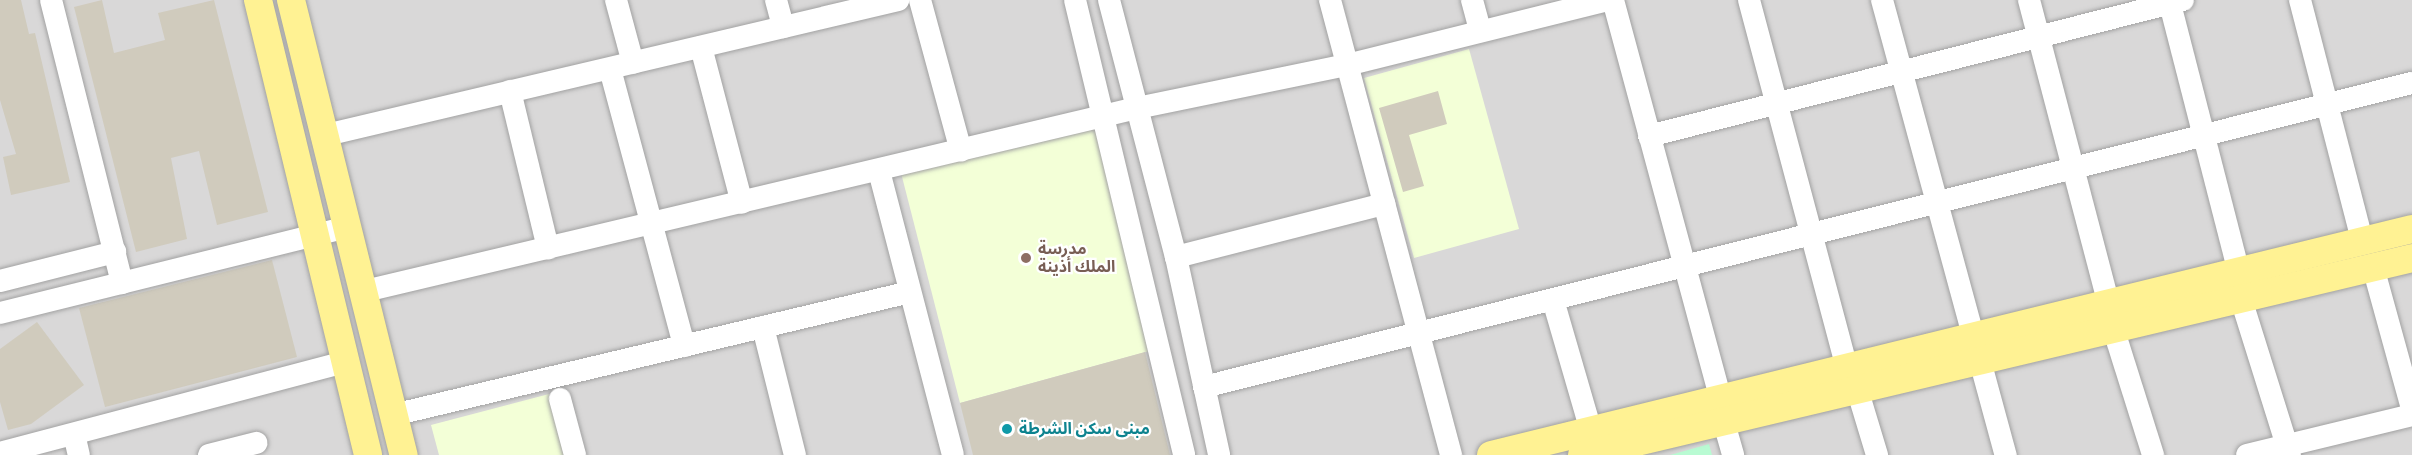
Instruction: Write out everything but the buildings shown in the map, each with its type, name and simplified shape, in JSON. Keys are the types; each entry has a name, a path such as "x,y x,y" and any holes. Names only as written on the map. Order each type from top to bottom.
{"main road":[{"path":"258,0 368,455"},
{"path":"291,0 404,455"},
{"path":"1491,455 1590,448 1722,411 2368,255 2412,229"},
{"path":"2368,255 2412,258"}],"street":[{"path":"51,0 122,283"},
{"path":"616,0 633,63"},
{"path":"776,0 783,27"},
{"path":"326,135 898,0"},
{"path":"920,0 961,151"},
{"path":"1075,0 1105,116 1184,455"},
{"path":"1109,0 1176,256 1219,455"},
{"path":"1330,0 1451,455"},
{"path":"1472,0 1480,29"},
{"path":"365,291 1137,108 1347,65 1480,29 1608,0"},
{"path":"1613,0 1733,455"},
{"path":"1749,0 1811,235 1877,455"},
{"path":"1882,0 2006,455"},
{"path":"2029,0 2111,318 2153,455"},
{"path":"2300,0 2412,409"},
{"path":"1649,136 2174,1 2240,286 2289,450"},
{"path":"701,47 742,202"},
{"path":"610,69 684,346"},
{"path":"1204,387 2412,84"},
{"path":"510,91 549,248"},
{"path":"879,171 952,455"},
{"path":"1176,256 1384,204"},
{"path":"0,313 347,227"},
{"path":"0,281 115,252"},
{"path":"393,415 910,292"},
{"path":"1553,300 1590,448"},
{"path":"763,327 795,455"},
{"path":"0,453 77,444 345,362"},
{"path":"560,399 575,455"},
{"path":"2247,455 2289,450 2412,415"},
{"path":"209,455 256,443"}],"shaded area":[{"path":"0,0 2412,0 2412,455 0,455"},
{"path":"1469,49 1519,229 1414,258 1364,78"},
{"name":"مدرسة الملك أذينة","path":"1095,119 1153,350 960,403 899,165"},
{"path":"549,394 565,455 439,455 431,425"},
{"path":"1709,444 1712,455 1670,455"}],"place":[{"name":"مدرسة الملك أذينة","path":"1026,258"},
{"name":"مبنى سكن الشرطة","path":"1007,429"}]}
